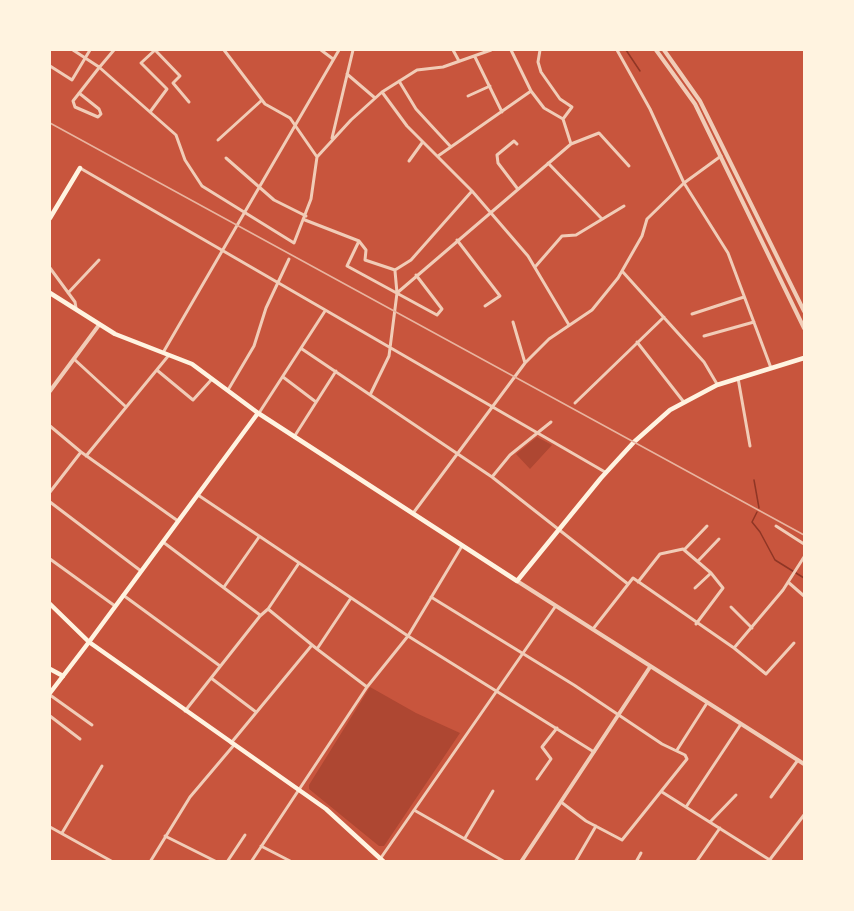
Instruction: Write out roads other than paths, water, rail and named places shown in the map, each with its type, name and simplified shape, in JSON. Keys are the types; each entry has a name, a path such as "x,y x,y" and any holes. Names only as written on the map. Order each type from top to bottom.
{"main road":[{"path":"50,218 80,168"},
{"path":"50,293 99,325 132,341 167,352 213,378 294,437 414,512 518,581 606,473 649,428 682,401 717,385 804,358"},
{"path":"50,694 258,413"},
{"path":"50,604 89,642 326,809 381,861"},
{"path":"50,669 63,676"}],"street":[{"path":"73,50 99,67 176,135 196,180 214,196 294,243 306,218 314,185 317,157 332,139 382,92 417,70 475,57 491,50"},
{"path":"50,66 72,80 90,50"},
{"path":"80,93 99,109 101,114 98,117 73,106 80,93 99,67 114,50"},
{"path":"150,112 180,76 155,50 141,63 167,89"},
{"path":"224,50 269,108 290,118 317,157"},
{"path":"321,50 333,59"},
{"path":"86,456 125,406 158,371 221,250 339,50"},
{"path":"332,139 353,50"},
{"path":"453,50 459,61"},
{"path":"510,50 531,91 544,108 563,119 571,144"},
{"path":"540,50 538,62 541,72 561,99 572,107 563,119"},
{"path":"616,50 650,109 684,183 728,253 771,368"},
{"path":"656,50 695,104 804,328"},
{"path":"664,50 700,101 804,311"},
{"path":"475,57 502,112"},
{"path":"347,74 375,98"},
{"path":"399,81 416,110 451,147"},
{"path":"173,83 189,102"},
{"path":"468,96 490,87"},
{"path":"438,156 531,91"},
{"path":"382,92 423,143 490,211 535,267 569,325"},
{"path":"219,140 262,100"},
{"path":"397,293 571,144 599,133 629,166"},
{"path":"517,144 514,141 497,154 498,163 517,189"},
{"path":"409,161 423,143"},
{"path":"414,512 525,363 549,339 592,310 622,271 642,236 647,219 684,183 721,156"},
{"path":"226,158 274,200 306,218 358,241 366,250 365,260 395,270"},
{"path":"548,163 602,219"},
{"path":"80,168 390,347 490,408 606,473"},
{"path":"395,270 411,260 458,210 472,191"},
{"path":"535,267 562,236 576,235 624,206"},
{"path":"457,240 500,296 485,306"},
{"path":"358,241 347,266 436,315 442,309 416,275"},
{"path":"228,390 254,346 266,308 289,259"},
{"path":"68,293 99,260"},
{"path":"50,268 75,302 75,310"},
{"path":"370,394 389,356 397,293 395,270"},
{"path":"622,271 704,362 717,385"},
{"path":"692,314 744,297"},
{"path":"258,413 325,311"},
{"path":"575,403 664,317"},
{"path":"513,322 525,363"},
{"path":"704,336 754,322"},
{"path":"50,391 99,325"},
{"path":"637,342 682,401"},
{"path":"302,349 492,477 628,584"},
{"path":"74,359 125,406"},
{"path":"158,371 193,400 213,378"},
{"path":"294,437 336,371"},
{"path":"283,377 316,402"},
{"path":"738,378 750,446"},
{"path":"492,477 510,454 551,422"},
{"path":"50,426 86,456 178,521"},
{"path":"50,492 81,452"},
{"path":"198,495 408,636 594,752"},
{"path":"50,502 141,571"},
{"path":"638,582 660,554 684,550 707,526"},
{"path":"776,526 804,544"},
{"path":"224,587 260,536"},
{"path":"698,561 719,539"},
{"path":"163,542 260,616"},
{"path":"251,861 367,687 408,636 463,544"},
{"path":"684,550 711,573 720,583 722,592 696,624"},
{"path":"734,648 788,582 804,557"},
{"path":"50,559 115,606"},
{"path":"185,711 268,609 299,563"},
{"path":"695,588 711,573"},
{"path":"592,631 633,578 696,624 734,648 766,674 794,643"},
{"path":"518,581 592,631 804,764"},
{"path":"788,582 804,596"},
{"path":"123,595 220,666"},
{"path":"431,597 574,685 618,716 677,750 687,759 622,840 596,826 561,802"},
{"path":"317,649 351,598"},
{"path":"381,861 555,607"},
{"path":"731,607 752,628"},
{"path":"268,609 367,687"},
{"path":"150,861 190,796 312,645"},
{"path":"521,861 650,667"},
{"path":"211,678 256,712"},
{"path":"50,694 92,725"},
{"path":"677,750 707,703"},
{"path":"50,716 80,739"},
{"path":"686,807 741,724"},
{"path":"537,779 551,759 542,747 557,728"},
{"path":"771,796 798,760"},
{"path":"62,833 102,766"},
{"path":"465,838 493,791"},
{"path":"662,792 770,861 804,816"},
{"path":"710,822 736,795"},
{"path":"414,810 505,861"},
{"path":"574,861 596,826"},
{"path":"50,827 113,861"},
{"path":"697,861 720,828"},
{"path":"227,861 245,835"},
{"path":"165,836 217,861"},
{"path":"261,846 292,861"},
{"path":"636,861 641,853"},
{"path":"494,861 496,857"}],"waterway":[{"path":"626,50 640,71"},
{"path":"754,480 759,508"},
{"path":"757,512 752,522 775,560 804,578"}],"railway":[{"path":"50,123 804,535"}]}
